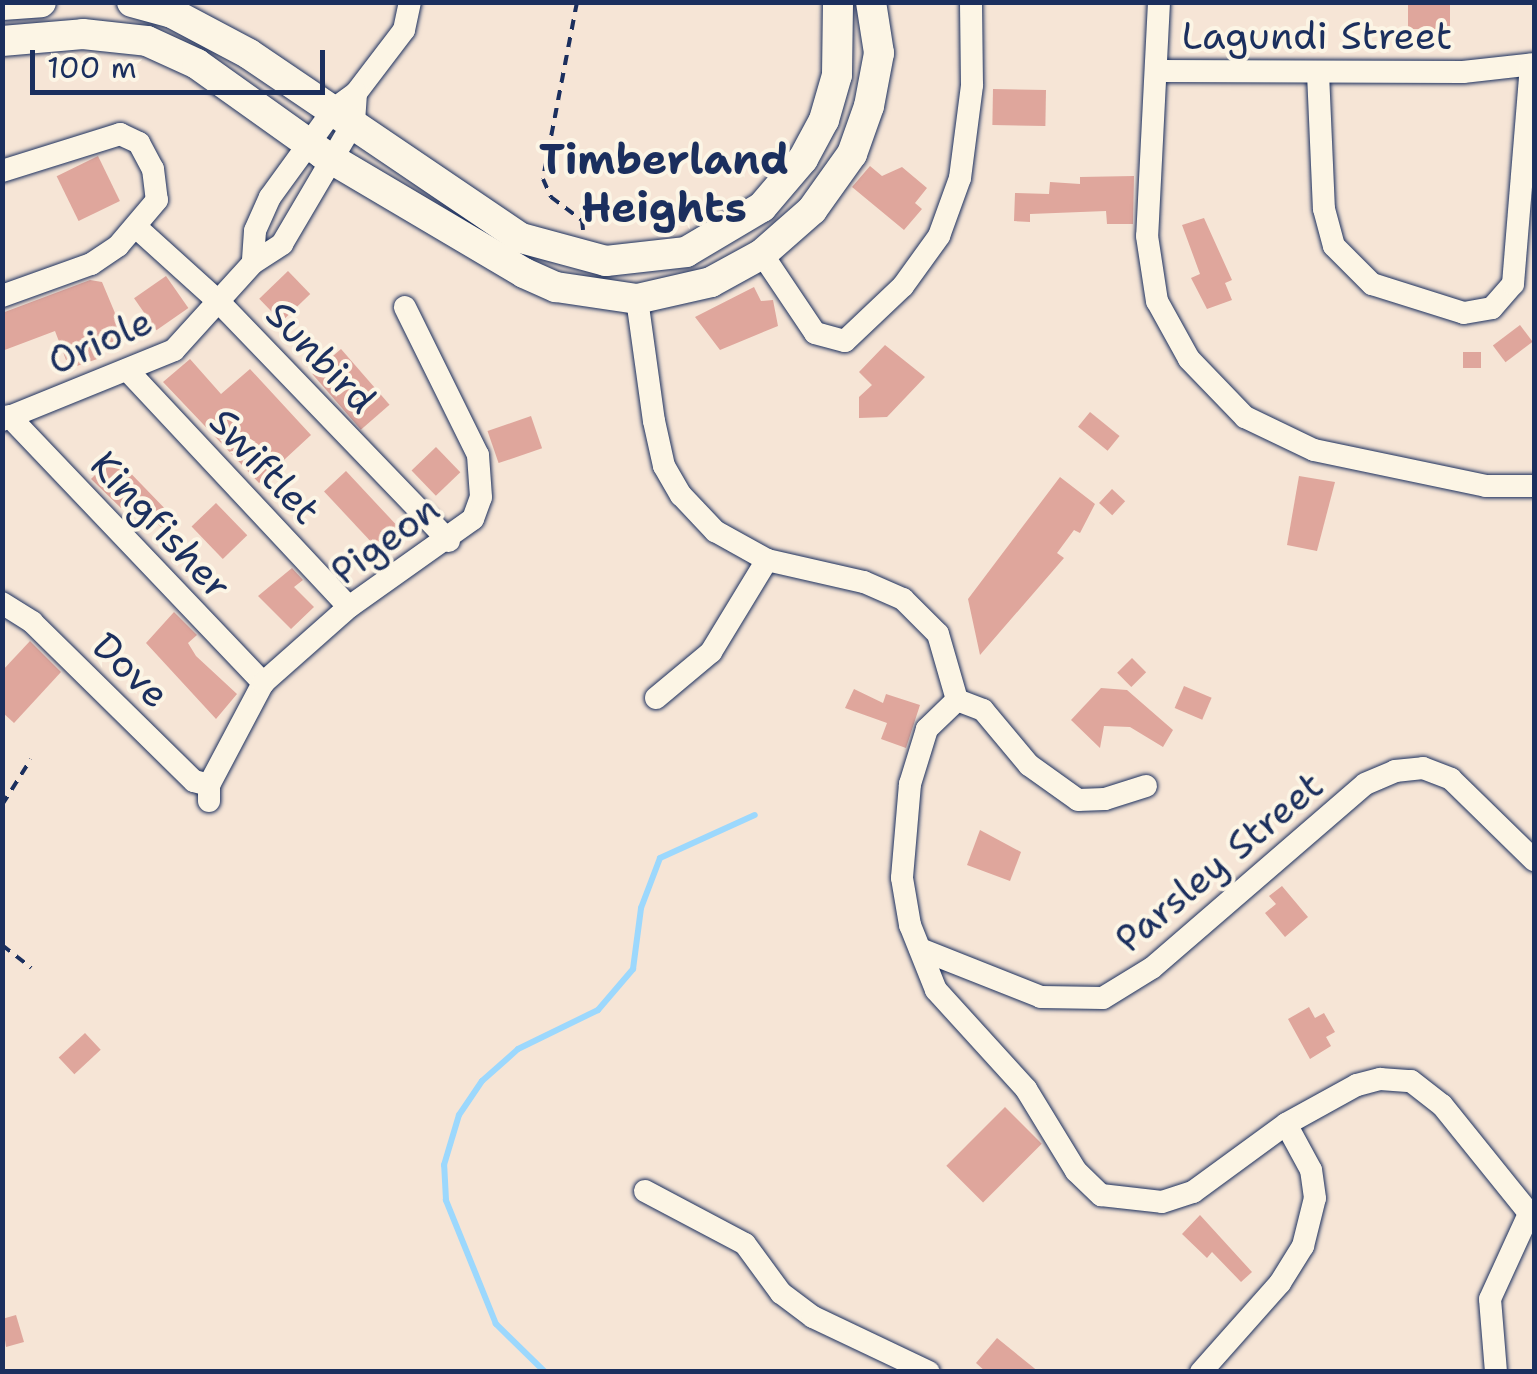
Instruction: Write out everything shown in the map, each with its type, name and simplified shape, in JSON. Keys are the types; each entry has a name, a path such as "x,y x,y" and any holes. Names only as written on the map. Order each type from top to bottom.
{"street":[{"path":"2,5 41,2"},
{"path":"132,2 214,35 348,108 467,206 522,238 566,254 606,261 686,252 762,207 804,159 824,120 837,75 838,2"},
{"path":"252,263 255,231 270,197 320,150 395,45 410,2"},
{"path":"2,41 84,34 147,41 197,64 320,150 474,246 556,288 637,299 711,282 762,254 812,210 852,154 879,53 871,2"},
{"path":"762,254 815,333 845,341 903,286 939,236 960,178 972,85 971,2"},
{"path":"1159,2 1147,236 1157,301 1189,359 1245,417 1314,450 1486,486 1534,486"},
{"path":"1318,73 1324,208 1334,246 1372,284 1464,313 1492,308 1513,284 1533,64"},
{"name":"Lagundi Street","path":"1158,71 1464,72 1533,64"},
{"path":"2,171 120,134 139,143 153,169 157,200 136,227 91,264 2,296"},
{"name":"Oriole","path":"6,418 130,372 174,350 252,263 282,244 320,150"},
{"name":"Sunbird","path":"136,227 218,301 450,541"},
{"path":"637,299 664,466 715,532 767,560 864,582 903,599 938,634 956,700"},
{"name":"Pigeon","path":"209,793 262,683 349,607 450,541 472,519 482,497 478,455 405,307"},
{"name":"Swiftlet","path":"130,372 349,607"},
{"name":"Kingfisher","path":"6,418 262,683"},
{"path":"656,698 712,652 767,560"},
{"name":"Dove","path":"2,603 32,622 209,793"},
{"path":"956,700 982,710 1029,765 1078,800 1105,800 1146,786"},
{"path":"956,700 928,729 904,824 902,878 920,950 936,990 1026,1089 1076,1171 1101,1194 1162,1202 1193,1192 1286,1124 1356,1085 1410,1081 1442,1105 1532,1216 1490,1300 1496,1372"},
{"name":"Parsley Street","path":"920,950 1041,997 1103,998 1152,968 1365,784 1395,770 1424,768 1451,779 1534,860"},
{"path":"1201,1372 1280,1283 1303,1246 1313,1184 1286,1124"},
{"path":"645,1191 745,1244 781,1292 813,1317 929,1372"}],"path":[{"path":"566,254 583,230 582,220 560,207 543,179 576,2"},
{"path":"2,806 31,759"},
{"path":"2,944 32,968"}],"building":[{"path":"1408,2 1450,2 1450,29 1408,29"},
{"path":"993,89 1046,90 1045,126 992,125"},
{"path":"98,156 120,201 79,221 57,176"},
{"path":"870,166 882,176 902,167 927,188 915,203 922,209 904,230 852,187"},
{"path":"1134,176 1133,224 1107,224 1106,211 1030,214 1030,222 1014,221 1015,193 1049,194 1050,182 1080,184 1080,177"},
{"path":"1204,218 1232,280 1225,283 1232,300 1207,309 1191,278 1200,274 1182,225"},
{"path":"288,271 310,294 281,322 259,299"},
{"path":"166,276 188,308 156,330 134,298"},
{"path":"90,280 102,282 125,337 100,347 103,357 77,366 74,357 66,360 55,331 2,351 2,313"},
{"path":"754,287 761,301 773,300 778,326 720,350 695,317"},
{"path":"1520,325 1533,342 1505,362 1493,345"},
{"path":"885,345 925,377 887,417 859,418 859,397 872,385 859,372"},
{"path":"341,349 390,405 361,430 312,374"},
{"path":"1463,352 1481,352 1481,368 1463,368"},
{"path":"190,359 221,394 250,369 311,435 259,483 163,382"},
{"path":"1090,412 1120,436 1108,451 1078,427"},
{"path":"531,416 542,448 499,463 488,431"},
{"path":"436,447 460,472 436,496 412,471"},
{"path":"114,456 173,517 162,528 131,498 121,508 91,479"},
{"path":"346,471 407,537 385,557 324,491"},
{"path":"1299,476 1335,482 1317,551 1287,545"},
{"path":"1060,477 1095,504 1080,533 1074,530 1057,553 1064,558 980,655 968,599"},
{"path":"1112,489 1125,501 1112,515 1099,503"},
{"path":"216,503 247,535 223,559 192,527"},
{"path":"292,568 303,580 294,587 314,607 291,629 258,596"},
{"path":"174,612 197,635 188,643 196,656 237,694 216,719 146,643"},
{"path":"30,641 61,672 14,723 2,712 2,671"},
{"path":"1132,658 1146,672 1131,687 1117,673"},
{"path":"1184,686 1212,698 1202,720 1175,708"},
{"path":"1101,688 1127,690 1173,730 1163,747 1130,727 1104,726 1100,748 1071,720"},
{"path":"854,689 883,703 886,694 920,705 906,748 881,739 887,723 845,708"},
{"path":"980,830 1021,852 1010,881 967,865"},
{"path":"1282,886 1308,917 1285,937 1265,913 1276,904 1269,896"},
{"path":"1309,1007 1315,1018 1324,1013 1335,1032 1326,1037 1331,1046 1310,1059 1288,1019"},
{"path":"85,1033 101,1050 74,1074 59,1058"},
{"path":"1005,1107 1042,1144 983,1202 946,1166"},
{"path":"1200,1215 1252,1272 1241,1282 1212,1252 1207,1258 1182,1234"},
{"path":"16,1315 24,1342 6,1347 2,1319"},
{"path":"997,1338 1039,1372 986,1372 976,1363"}],"waterway":[{"path":"545,1372 496,1324 446,1200 444,1165 459,1115 482,1081 518,1049 598,1010 633,969 641,908 660,858 755,815"}],"district":[{"name":"Timberland Heights","path":"664,183"}]}
